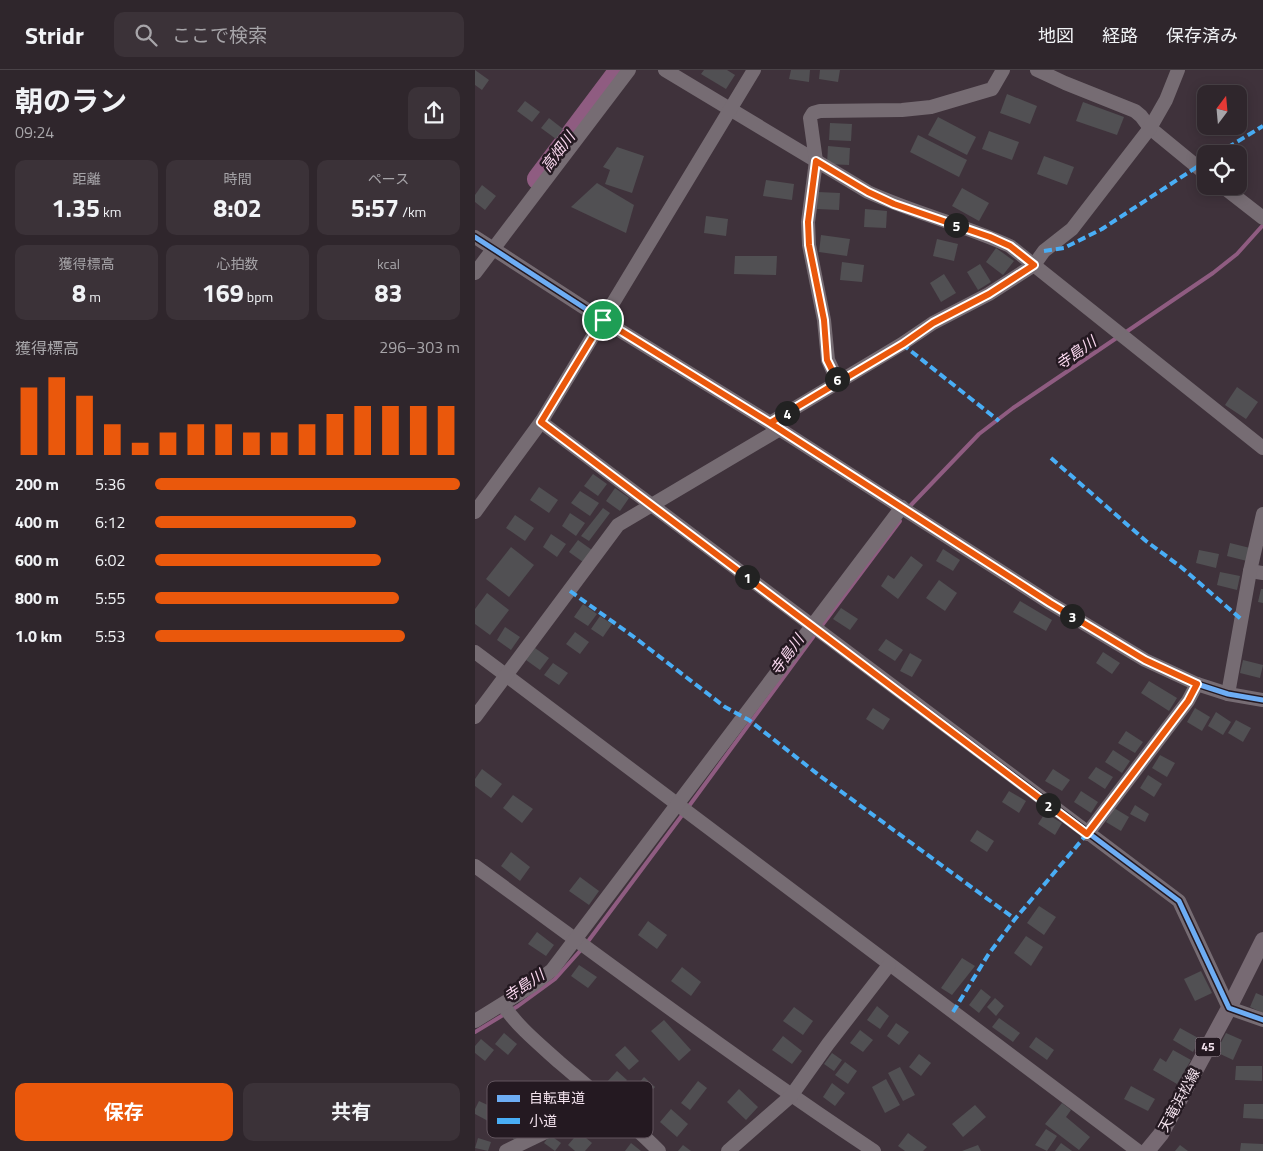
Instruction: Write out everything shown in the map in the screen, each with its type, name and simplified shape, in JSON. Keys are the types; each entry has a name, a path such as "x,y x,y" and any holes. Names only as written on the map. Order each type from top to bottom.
{"main road":[{"name":"天竜浜松線","path":"1147,1151 1161,1134 1229,1008 1263,940"}],"street":[{"path":"475,273 629,70"},
{"path":"665,70 868,192 894,204 990,237 1010,246 1263,448"},
{"path":"475,512 541,422 754,70"},
{"path":"838,382 827,360 824,320 809,245 808,222 816,161 810,118 813,114 820,111 902,110 931,107 992,89 1003,70"},
{"path":"475,716 617,525 651,506 775,426 838,382 903,344 933,323 989,294 1034,265 1044,252 1072,229 1150,128 1166,100 1178,70"},
{"path":"1042,71 1135,111 1150,128 1197,167"},
{"path":"1234,195 1263,218"},
{"path":"475,237 603,320 775,426 1050,603 1137,656 1197,684 1228,694 1263,700"},
{"path":"541,422 1087,834 1179,901 1229,1008 1263,1020"},
{"path":"475,1021 506,1009 552,970 816,629 902,507"},
{"path":"1228,694 1257,572 1263,514"},
{"path":"475,652 1138,1151"},
{"path":"1087,834 1188,701 1197,684"},
{"path":"475,866 690,1024 791,1096 874,1151"},
{"path":"728,1151 791,1096 828,1044 889,965"},
{"path":"506,1009 517,1025 581,1081"},
{"path":"506,1151 533,1138"},
{"path":"646,1138 659,1151"}],"building":[{"path":"475,70 489,80 482,90 475,85"},
{"path":"704,70 727,70 735,75 726,89 701,74"},
{"path":"791,70 810,70 809,82 789,79"},
{"path":"820,70 840,70 838,82 819,79"},
{"path":"1007,94 1037,106 1030,124 1000,113"},
{"path":"525,101 540,112 532,122 517,111"},
{"path":"1083,102 1124,117 1117,135 1076,121"},
{"path":"938,117 976,137 967,155 928,135"},
{"path":"549,118 563,129 556,139 541,128"},
{"path":"830,123 852,124 851,141 829,140"},
{"path":"989,131 1019,142 1012,160 982,149"},
{"path":"918,135 967,160 959,177 910,152"},
{"path":"828,146 850,148 849,165 827,164"},
{"path":"617,147 644,156 632,193 605,184 610,170 603,167"},
{"path":"1044,156 1074,167 1067,185 1037,174"},
{"path":"766,180 794,184 792,200 763,196"},
{"path":"597,183 634,205 626,233 571,207"},
{"path":"482,185 496,196 485,210 475,202 475,195"},
{"path":"962,188 989,203 979,221 952,206"},
{"path":"818,192 840,193 839,210 817,209"},
{"path":"865,209 887,211 886,228 864,227"},
{"path":"706,216 728,219 726,236 704,233"},
{"path":"821,235 850,239 847,256 819,252"},
{"path":"937,239 958,244 954,261 933,256"},
{"path":"996,248 1014,261 1003,275 986,262"},
{"path":"735,256 777,256 776,275 734,274"},
{"path":"842,262 864,265 862,282 840,280"},
{"path":"980,264 991,282 978,290 967,272"},
{"path":"944,274 956,293 941,302 930,283"},
{"path":"1237,387 1258,402 1246,419 1225,405"},
{"path":"593,474 607,484 598,496 584,486"},
{"path":"539,487 558,500 549,513 530,500"},
{"path":"615,488 629,498 620,511 606,501"},
{"path":"580,491 599,503 590,516 571,503"},
{"path":"603,508 610,513 589,541 581,536"},
{"path":"570,513 585,523 576,536 562,526"},
{"path":"515,515 534,528 525,541 506,528"},
{"path":"551,534 566,544 557,557 543,547"},
{"path":"578,540 592,550 583,562 569,552"},
{"path":"1230,543 1250,548 1247,561 1227,556"},
{"path":"511,547 534,565 509,597 486,579"},
{"path":"943,549 960,560 953,571 936,561"},
{"path":"1199,550 1219,554 1216,568 1196,563"},
{"path":"911,556 923,565 898,599 881,586 888,575 894,579"},
{"path":"1220,572 1240,576 1237,590 1217,585"},
{"path":"939,580 957,593 945,611 926,598"},
{"path":"1261,589 1263,589 1263,603 1258,602"},
{"path":"487,593 509,610 490,635 475,624 475,609"},
{"path":"1020,601 1052,620 1046,631 1013,612"},
{"path":"583,604 597,614 588,626 574,617"},
{"path":"841,608 858,619 850,630 833,619"},
{"path":"600,616 612,624 603,637 591,629"},
{"path":"505,627 520,637 511,650 497,640"},
{"path":"575,632 589,642 580,654 566,644"},
{"path":"886,639 903,650 895,661 878,650"},
{"path":"535,648 549,658 540,670 526,660"},
{"path":"1103,652 1120,663 1112,674 1096,663"},
{"path":"910,653 922,660 912,677 900,671"},
{"path":"1243,660 1263,665 1260,678 1240,673"},
{"path":"553,663 568,673 559,685 544,675"},
{"path":"1149,681 1177,698 1169,711 1141,693"},
{"path":"873,708 890,719 883,730 866,719"},
{"path":"1195,708 1210,717 1202,731 1187,722"},
{"path":"1216,712 1231,722 1223,735 1208,726"},
{"path":"1236,720 1251,728 1243,742 1228,733"},
{"path":"1126,731 1143,742 1135,753 1118,743"},
{"path":"1113,750 1130,761 1122,773 1105,762"},
{"path":"1160,755 1175,763 1167,777 1152,768"},
{"path":"1096,767 1113,777 1105,789 1088,778"},
{"path":"482,769 502,784 491,798 475,786 475,779"},
{"path":"1053,769 1070,780 1062,791 1045,781"},
{"path":"1148,775 1162,784 1154,797 1140,788"},
{"path":"1009,791 1026,801 1019,813 1002,802"},
{"path":"1081,791 1098,802 1091,813 1074,802"},
{"path":"513,795 533,809 522,823 503,808"},
{"path":"1135,805 1149,814 1145,822 1130,814"},
{"path":"1114,808 1129,817 1121,831 1106,822"},
{"path":"1045,813 1062,823 1055,835 1038,824"},
{"path":"977,830 994,841 987,852 970,841"},
{"path":"511,852 530,867 520,881 501,866"},
{"path":"580,877 599,891 589,905 569,891"},
{"path":"1039,906 1056,917 1044,935 1027,923"},
{"path":"648,921 667,935 657,949 638,935"},
{"path":"537,932 554,945 546,956 528,944"},
{"path":"1026,936 1043,947 1031,966 1014,953"},
{"path":"962,958 975,966 952,995 941,988"},
{"path":"579,965 597,977 588,988 571,976"},
{"path":"682,967 701,982 691,996 671,981"},
{"path":"1201,971 1212,993 1195,1001 1184,979"},
{"path":"981,989 991,997 979,1013 969,1005"},
{"path":"1256,993 1263,996 1263,1013 1250,1007"},
{"path":"995,998 1004,1006 996,1016 987,1007"},
{"path":"877,1006 889,1016 880,1029 867,1020"},
{"path":"794,1007 813,1021 803,1035 783,1021"},
{"path":"999,1018 1020,1033 1013,1042 992,1027"},
{"path":"664,1020 691,1050 679,1061 651,1031"},
{"path":"896,1023 909,1032 899,1045 887,1036"},
{"path":"1180,1028 1200,1039 1193,1052 1173,1040"},
{"path":"860,1030 873,1040 863,1052 850,1043"},
{"path":"504,1033 517,1044 508,1055 495,1044"},
{"path":"1226,1033 1242,1040 1233,1060 1216,1052"},
{"path":"783,1036 802,1051 792,1064 772,1050"},
{"path":"1036,1037 1054,1050 1047,1060 1029,1047"},
{"path":"481,1039 494,1050 485,1061 475,1053 475,1046"},
{"path":"625,1046 639,1061 629,1070 615,1055"},
{"path":"1173,1050 1191,1060 1177,1084 1153,1070 1160,1058 1166,1062"},
{"path":"832,1053 842,1060 834,1071 824,1064"},
{"path":"919,1054 931,1063 921,1076 909,1067"},
{"path":"845,1062 857,1071 848,1084 835,1075"},
{"path":"1236,1066 1262,1066 1262,1081 1235,1080"},
{"path":"900,1067 915,1095 903,1101 888,1073"},
{"path":"617,1071 627,1080 626,1081 608,1081"},
{"path":"886,1079 900,1105 885,1113 872,1087"},
{"path":"698,1081 707,1088 690,1110 681,1103"},
{"path":"832,1083 845,1093 835,1106 823,1097"},
{"path":"1131,1086 1155,1099 1148,1111 1124,1099"},
{"path":"739,1089 758,1107 746,1120 727,1102"},
{"path":"479,1101 487,1105 487,1120 475,1114"},
{"path":"1062,1103 1071,1110 1066,1117 1090,1137 1079,1150 1045,1124"},
{"path":"1244,1104 1263,1104 1263,1119 1243,1118"},
{"path":"975,1105 986,1117 963,1137 952,1124"},
{"path":"671,1109 688,1124 677,1137 660,1122"},
{"path":"1046,1129 1057,1136 1047,1151 1035,1145"},
{"path":"908,1133 927,1147 923,1151 905,1151 898,1146"},
{"path":"478,1138 491,1142 488,1151 475,1148"},
{"path":"513,1138 523,1138 515,1142"},
{"path":"548,1138 554,1138 561,1143 555,1151 544,1143"},
{"path":"574,1138 586,1138 592,1143 585,1151 575,1151 568,1145"},
{"path":"631,1143 641,1151 625,1151"},
{"path":"1061,1143 1072,1151 1055,1151"},
{"path":"1241,1143 1263,1144 1263,1151 1240,1151"},
{"path":"683,1145 691,1151 678,1151"},
{"path":"978,1145 981,1151 962,1151"},
{"path":"1180,1145 1188,1151 1175,1151"}],"waterway":[{"name":"高畑川","path":"538,179 620,70"},
{"name":"寺島川","path":"1126,332 1213,273 1237,254 1263,225"},
{"name":"寺島川","path":"911,505 979,434 1013,408 1118,337"},
{"name":"寺島川","path":"820,628 900,521"},
{"name":"寺島川","path":"689,806 816,633"},
{"name":"寺島川","path":"589,940 683,814"},
{"name":"寺島川","path":"475,1032 518,1006 555,979 580,951"}],"marked path":[{"path":"1232,145 1263,126"},
{"path":"1044,251 1064,248 1102,229 1197,167"},
{"path":"902,344 999,421"},
{"path":"1051,458 1146,541 1181,567 1241,619"},
{"path":"570,591 634,637 725,707 749,720 820,776 1015,919"},
{"path":"953,1012 988,955 1015,919 1087,834"}],"cycle path":[{"path":"475,237 1050,603 1145,660 1197,684 1228,694 1263,700"},
{"path":"541,422 1179,901 1229,1008 1263,1020"}],"route":[{"path":"603,320 541,422 1087,834 1188,701 1197,684 1145,660 1050,603 770,423 903,344 933,323 989,294 1034,265 1010,246 990,237 894,204 868,192 816,161 808,222 809,245 824,320 827,360 838,382 770,423 603,320"}]}
